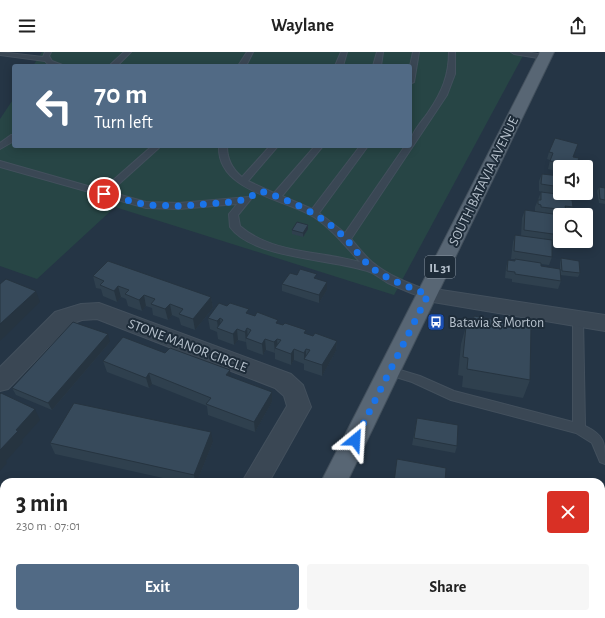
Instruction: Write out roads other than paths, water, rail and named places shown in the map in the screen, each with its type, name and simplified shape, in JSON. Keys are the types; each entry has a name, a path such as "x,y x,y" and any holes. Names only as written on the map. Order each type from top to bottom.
{"main road":[{"name":"SOUTH BATAVIA AVENUE","path":"336,478 546,55"}],"street":[{"path":"428,295 605,323"},
{"name":"STONE MANOR CIRCLE","path":"0,382 63,318 81,312 99,311 283,381 295,392 299,407 257,478"}],"lane":[{"path":"114,64 128,52"},
{"path":"243,64 250,52"},
{"path":"340,64 344,52"},
{"path":"377,64 380,52"},
{"path":"412,72 416,52"},
{"path":"412,141 438,102 448,84 452,68 452,52"},
{"path":"514,52 546,55"},
{"path":"0,53 36,59 48,56 49,62 55,64"},
{"path":"0,147 12,138"},
{"path":"104,194 155,148"},
{"path":"223,148 222,153 228,166 243,182 314,213 326,221 346,239 364,261 374,270"},
{"path":"243,182 272,148"},
{"path":"277,196 317,148"},
{"path":"314,213 363,148"},
{"path":"346,239 407,148"},
{"path":"0,164 104,194 146,205 163,207 226,203 246,199 261,191"},
{"path":"246,199 233,215 233,223 236,229 259,243 298,255 341,261 374,270 428,295"},
{"path":"578,318 579,429"},
{"path":"390,371 416,379 451,395 579,429 593,436 602,448 605,458"}],"place":[{"name":"Batavia & Morton","path":"436,322"}]}
